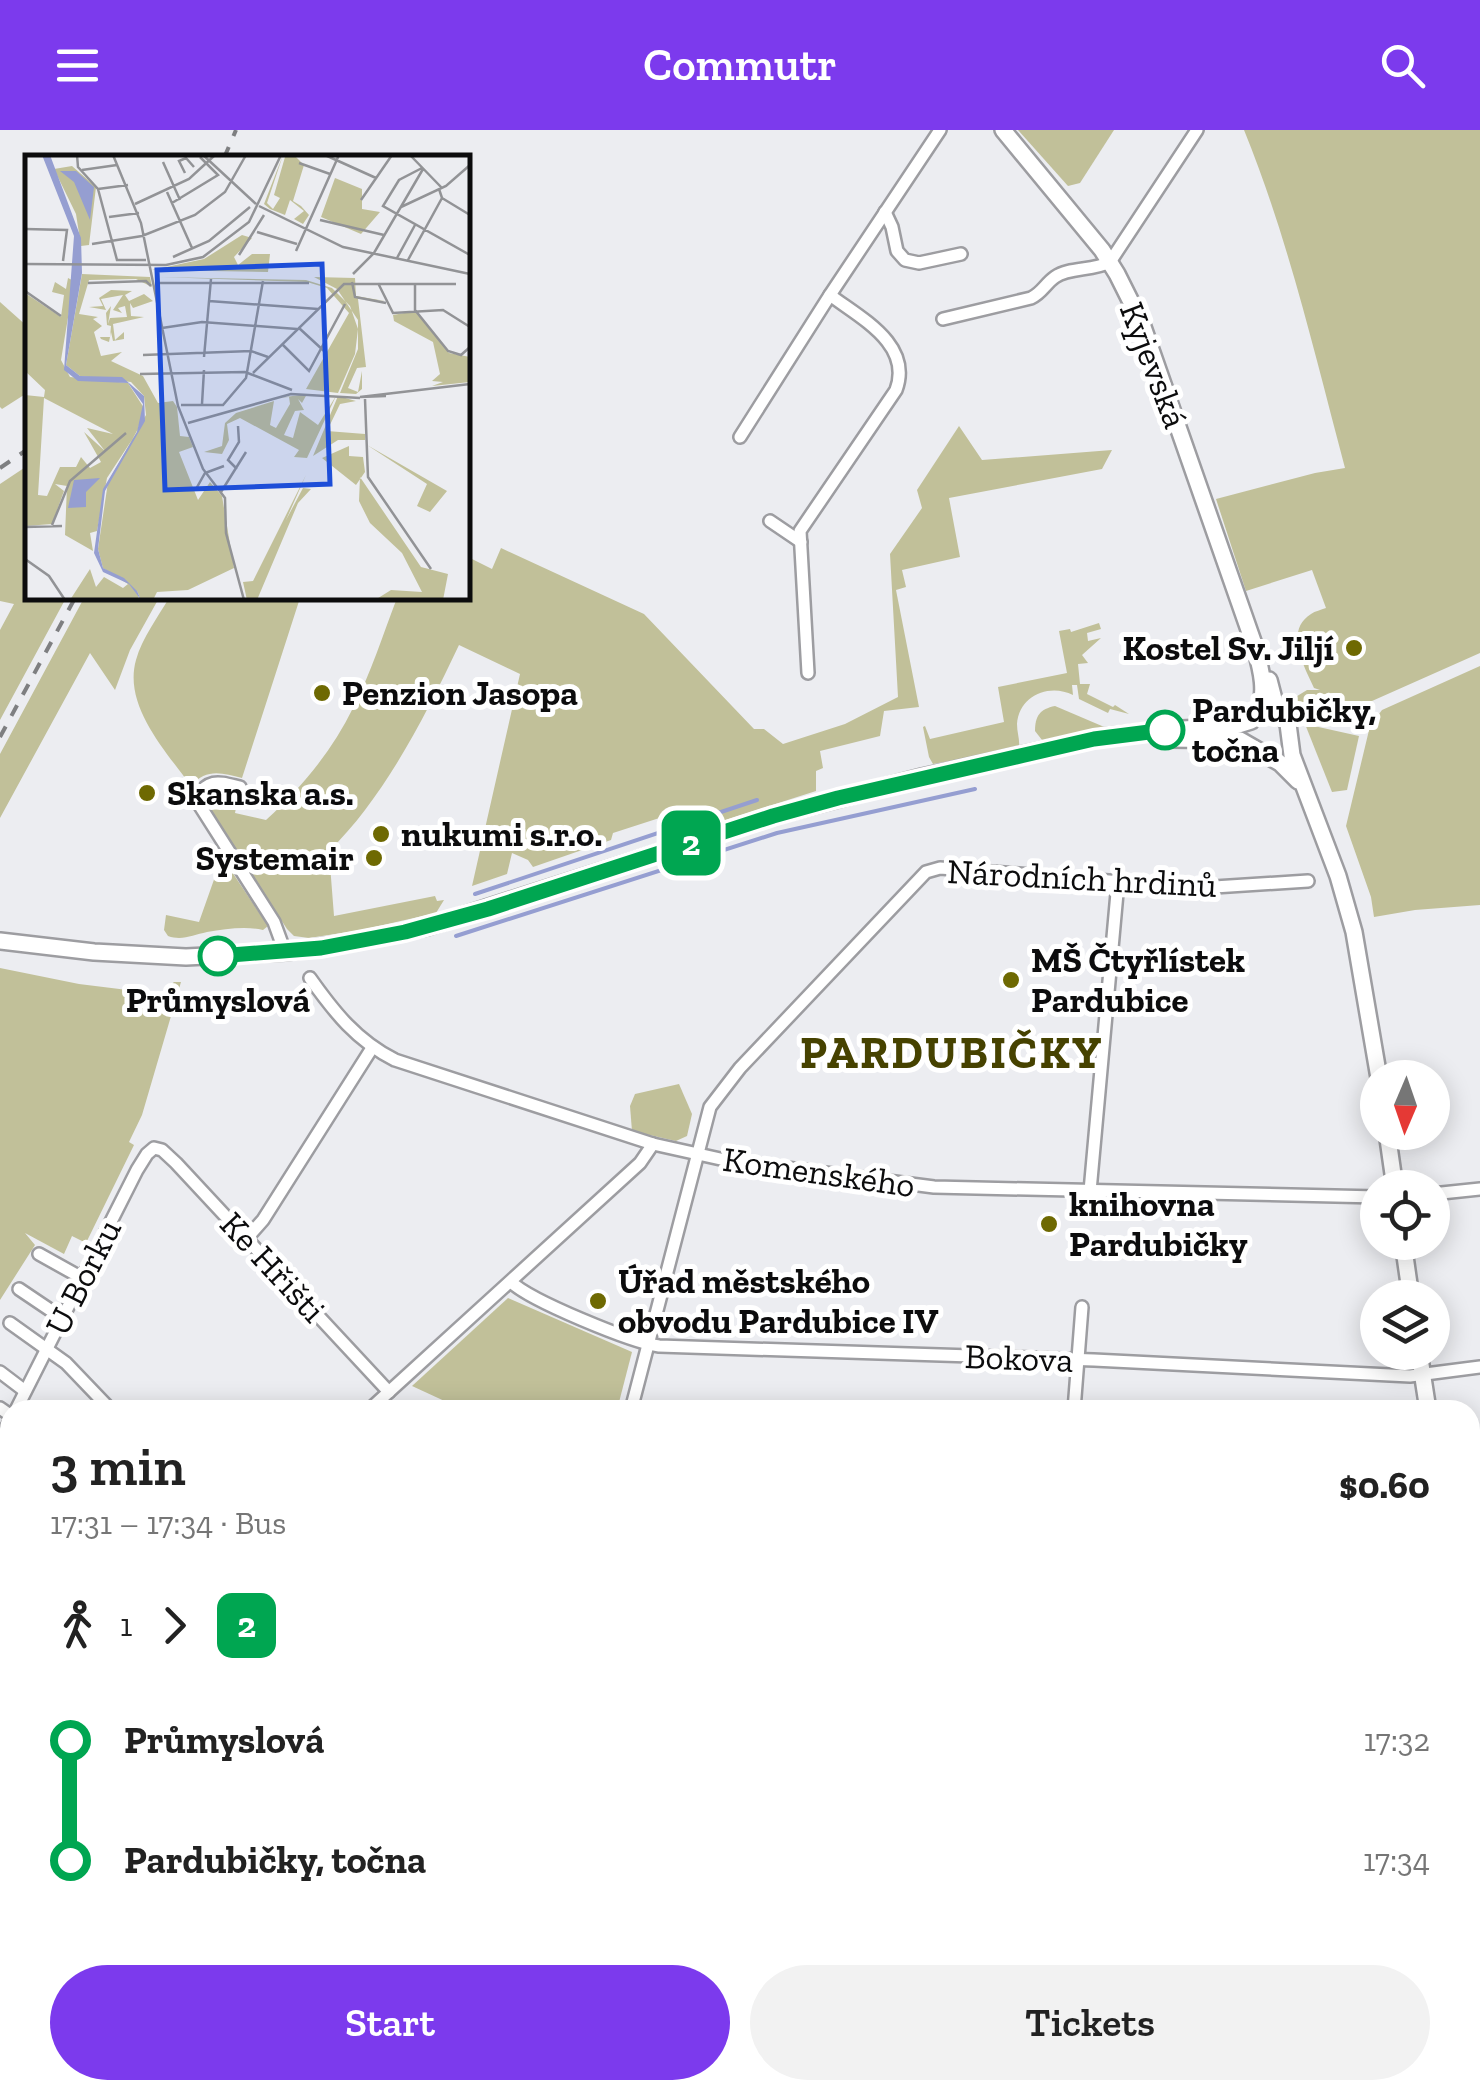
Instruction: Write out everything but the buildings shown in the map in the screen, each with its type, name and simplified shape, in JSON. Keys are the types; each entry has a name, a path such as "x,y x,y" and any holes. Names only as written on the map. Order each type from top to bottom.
{"street":[{"path":"740,436 940,130"},
{"name":"Kyjevská","path":"1003,130 1095,240 1149,342 1338,876 1354,932 1376,1060"},
{"path":"943,319 1030,298 1043,292 1058,275 1110,262 1197,130"},
{"path":"885,212 897,252 906,260 919,263 960,254"},
{"path":"808,673 800,531 896,390 900,374 888,340 830,295"},
{"path":"770,521 801,542"},
{"name":"Kyjevská","path":"1250,631 1262,682 1262,704 1254,718"},
{"path":"0,941 150,956 217,956 335,946 427,927 773,816 922,777 1102,737 1235,726 1273,712 1287,726 1282,749 1274,753 1236,740 1162,740 1032,754"},
{"path":"1254,718 1247,736 1257,750"},
{"name":"Kyjevská","path":"1257,750 1292,774 1312,801"},
{"path":"240,787 210,783 195,798 274,922 285,952"},
{"name":"Národních hrdinů","path":"633,1400 707,1114 732,1078 930,869 1212,889 1308,881"},
{"path":"1090,1192 1118,882"},
{"name":"Komenského","path":"310,978 347,1027 372,1048 413,1066 652,1144 698,1155 934,1187 1360,1197"},
{"path":"246,1238 262,1220 372,1048"},
{"path":"380,1400 640,1163 652,1144"},
{"name":"Ke Hřišti","path":"154,1148 168,1155 389,1392"},
{"name":"U Borku","path":"20,1400 137,1170 154,1148"},
{"path":"1450,1192 1480,1188"},
{"path":"40,1254 82,1278"},
{"name":"Bokova","path":"511,1282 525,1292 648,1344 1423,1375 1480,1367"},
{"path":"19,1289 62,1318"},
{"path":"1075,1400 1082,1307"},
{"path":"10,1323 66,1363 101,1400"},
{"path":"1422,1370 1427,1400"},
{"path":"0,1372 25,1391"}],"green space":[{"path":"1018,130 1114,130 1080,183 1068,186"},
{"path":"1244,130 1480,130 1480,653 1365,701 1364,707 1319,697 1315,718 1305,718 1294,698 1307,690 1320,690 1314,688 1297,639 1303,621 1326,608 1312,570 1246,591 1216,499 1345,468 1287,255"},
{"path":"0,302 25,324 25,394 0,407"},
{"path":"959,426 982,460 1112,450 1102,469 949,498 960,557 902,570 906,587 896,590 919,707 884,711 880,736 820,751 823,768 816,771 816,791 688,832 681,811 613,833 611,840 533,867 528,860 512,853 507,874 472,886 520,674 459,645 392,771 361,816 329,852 334,916 435,896 437,901 444,900 436,913 361,930 309,938 294,936 210,811 209,799 220,789 239,793 235,813 266,820 315,768 345,724 396,600 470,600 470,558 492,569 501,548 644,614 754,729 764,729 783,744 845,724 898,697 890,554 922,508 917,490"},
{"path":"25,467 25,600 65,600 0,720 0,630 14,604 0,601 0,484"},
{"path":"83,600 158,600 130,650 115,690 90,653 0,818 0,754"},
{"path":"168,600 299,600 242,778 208,774 191,786 159,743 136,694 136,660"},
{"path":"1099,623 1101,629 1087,633 1088,641 1101,638 1082,655 1088,663 1078,664 1080,684 1090,684 1087,694 1129,714 1110,709 1108,713 1079,699 1077,685 1072,685 1073,695 1046,691 1030,699 1019,714 1019,748 933,764 923,727 930,739 1004,722 998,687 1067,673 1059,631 1071,632"},
{"path":"1480,666 1480,905 1374,917 1371,897 1346,826 1370,726 1382,710"},
{"path":"1055,706 1109,729 1050,742 1042,740 1035,731 1037,717"},
{"path":"1305,724 1359,736 1347,790 1332,792"},
{"path":"222,857 268,926 263,930 235,928 183,938 168,936 164,930 166,915 199,922"},
{"path":"0,968 79,984 160,994 174,982 181,982 142,1115 129,1142 134,1145 86,1243 72,1236 64,1254 25,1233 35,1245 0,1300"},
{"path":"679,1084 692,1114 687,1136 676,1141 632,1131 630,1106 635,1094"},
{"path":"508,1298 632,1352 620,1400 442,1400 412,1386"}],"waterway":[{"path":"456,936 777,833 975,789"},
{"path":"475,894 757,800"}],"railway":[{"path":"225,155 236,130"},
{"path":"0,468 25,451"},
{"path":"0,737 74,600"}],"bus line":[{"name":"2","path":"218,956 321,948 405,932 838,798 1094,739 1165,730"}],"place":[{"name":"Kostel Sv. Jiljí","path":"1354,648"},
{"name":"Penzion Jasopa","path":"322,693"},
{"name":"Pardubičky, točna","path":"1165,730"},
{"name":"Skanska a.s.","path":"147,793"},
{"name":"nukumi s.r.o.","path":"381,834"},
{"name":"Systemair","path":"374,858"},
{"name":"Průmyslová","path":"218,956"},
{"name":"MŠ Čtyřlístek Pardubice","path":"1011,980"},
{"name":"knihovna Pardubičky","path":"1049,1224"},
{"name":"Úřad městského obvodu Pardubice IV","path":"598,1301"}],"district":[{"name":"PARDUBIČKY","path":"952,1053"}]}
